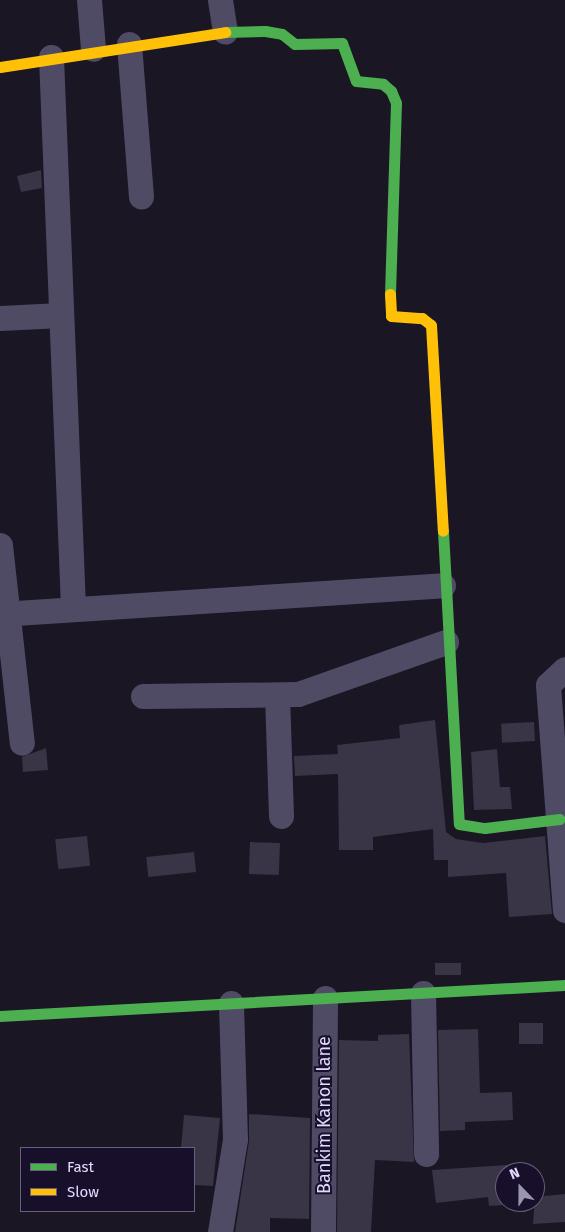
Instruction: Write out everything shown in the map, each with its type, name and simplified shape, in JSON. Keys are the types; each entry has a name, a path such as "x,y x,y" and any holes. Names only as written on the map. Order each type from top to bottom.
{"street":[{"path":"89,0 93,49"},
{"path":"220,0 225,32"},
{"path":"0,67 93,49 225,32 282,34 296,44 342,43 356,81 383,84 396,103 390,307 392,316 422,318 431,325 446,642 458,824 485,828 559,819"},
{"path":"129,44 141,197"},
{"path":"52,57 72,606"},
{"path":"0,318 61,315"},
{"path":"0,545 4,613 22,743"},
{"path":"4,613 72,606 443,585"},
{"path":"143,696 298,694 446,642"},
{"path":"565,669 548,685 565,910"},
{"path":"277,695 281,816"},
{"path":"0,1016 565,985"},
{"path":"423,993 426,1154"},
{"name":"Bankim Kanon lane","path":"323,1232 325,998"},
{"path":"220,1232 236,1139 231,1003"}],"building":[{"path":"41,170 42,188 21,192 17,176"},
{"path":"435,720 446,832 456,839 483,843 545,836 552,914 509,917 506,873 448,877 448,860 434,860 433,829 373,837 373,850 339,850 338,774 295,776 294,756 338,754 337,745 400,738 399,725"},
{"path":"534,722 535,741 502,743 501,724"},
{"path":"46,748 48,770 23,772 22,757"},
{"path":"497,749 500,787 510,787 512,809 474,810 471,752"},
{"path":"87,836 90,866 58,869 55,839"},
{"path":"250,842 280,843 279,875 249,874"},
{"path":"194,852 196,872 148,877 146,857"},
{"path":"435,963 461,963 461,975 435,975"},
{"path":"519,1023 543,1023 543,1044 519,1044"},
{"path":"478,1029 480,1093 512,1092 513,1120 465,1122 465,1130 440,1131 438,1030"},
{"path":"409,1034 414,1162 375,1160 371,1232 337,1232 339,1040 378,1041 378,1035"},
{"path":"249,1114 310,1118 309,1219 270,1218 270,1232 235,1232 249,1141"},
{"path":"184,1115 220,1118 213,1186 195,1185 195,1147 181,1147"},
{"path":"495,1166 495,1206 489,1206 488,1197 436,1203 432,1170"},
{"path":"565,1194 565,1222 533,1224 534,1212 545,1212 545,1196"}],"traffic: fast":[{"path":"225,32 265,31 282,34 295,44 342,43 356,81 383,84 391,91 396,103 390,294"},
{"path":"443,531 459,824 485,828 559,819"},
{"path":"0,1016 565,985"}],"traffic: slow":[{"path":"0,67 225,32"},
{"path":"390,294 391,316 422,318 431,325 443,531"}]}
